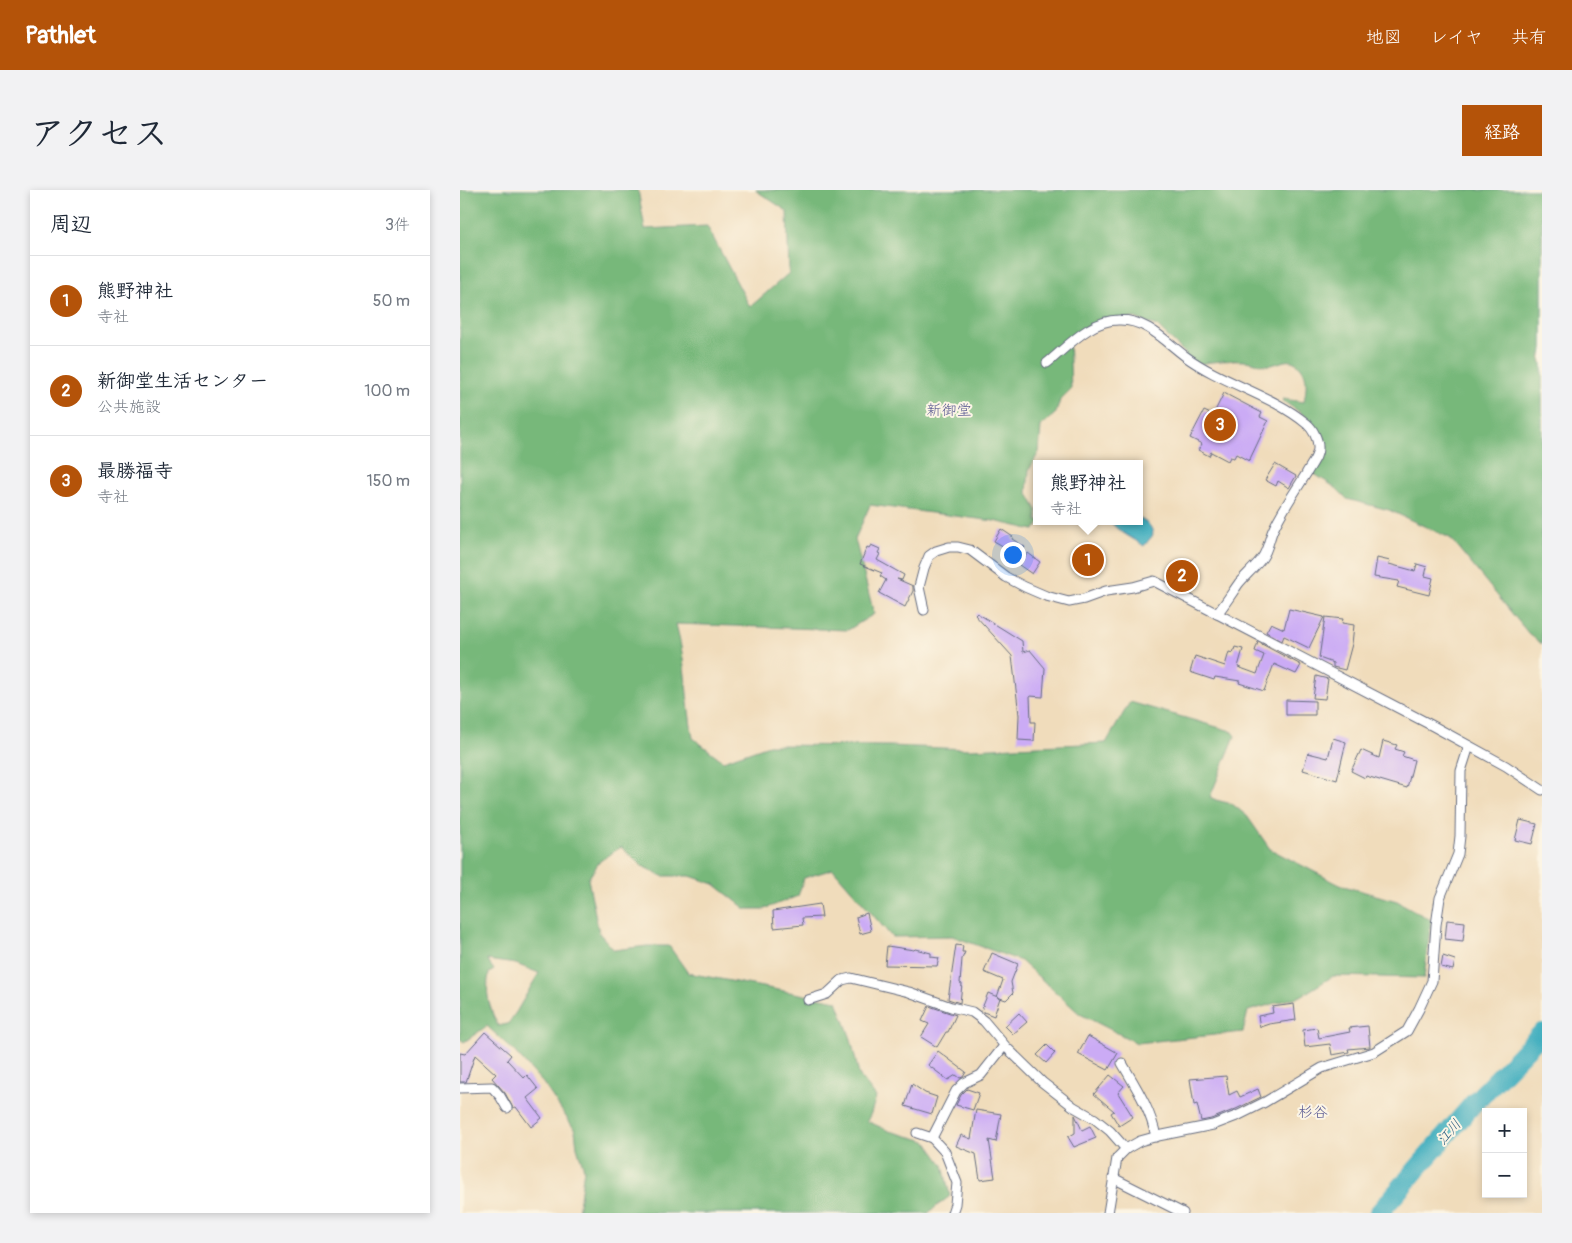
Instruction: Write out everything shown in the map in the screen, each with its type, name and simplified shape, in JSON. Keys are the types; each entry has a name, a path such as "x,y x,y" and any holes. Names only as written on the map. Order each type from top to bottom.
{"street":[{"path":"1047,363 1084,332 1106,321 1121,320 1138,323 1155,331 1186,356 1210,371 1270,400 1312,428 1318,442 1318,450 1312,463 1274,528 1264,556 1240,582 1217,614"},
{"path":"924,610 919,587 924,568 929,556 936,551 949,547 970,550 1025,587 1046,596 1069,602 1106,591 1133,587 1154,581 1469,746 1506,766 1542,790"},
{"path":"1108,1213 1117,1158 1126,1149 1140,1141 1213,1125 1239,1115 1322,1068 1374,1052 1407,1031 1432,981 1440,898 1458,854 1461,771 1469,746"},
{"path":"808,1000 827,994 842,980 851,978 909,992 951,1007 972,1012 984,1020 1004,1046 1042,1082 1074,1107 1095,1119 1110,1131 1126,1149"},
{"path":"932,1138 956,1091 964,1083 981,1075 1004,1046"},
{"path":"1122,1063 1145,1102 1156,1137"},
{"path":"460,1088 492,1087 507,1108"},
{"path":"916,1133 932,1138 945,1152 957,1183 952,1213"},
{"path":"1113,1178 1183,1213"}],"green space":[{"path":"460,190 638,190 645,229 707,226 750,307 789,273 787,211 755,190 1542,190 1542,348 1540,361 1542,364 1542,644 1529,634 1450,538 1389,510 1347,499 1336,488 1313,473 1323,447 1322,439 1315,426 1309,420 1283,401 1283,399 1304,402 1305,376 1296,363 1286,361 1267,365 1247,361 1229,361 1187,366 1185,353 1157,326 1135,318 1104,319 1069,337 1071,389 1060,400 1056,413 1041,426 1039,452 1029,470 1027,492 1033,503 1033,525 1038,525 1034,530 994,521 870,505 855,539 874,614 848,630 676,624 682,652 693,738 723,761 769,745 970,749 1106,743 1130,702 1231,731 1235,736 1210,797 1232,804 1247,816 1270,849 1340,885 1397,901 1431,920 1424,978 1333,976 1301,996 1248,1011 1243,1032 1137,1043 1080,1014 1021,961 952,936 892,937 833,869 804,878 798,896 764,909 746,909 714,884 690,876 662,876 642,866 621,847 600,861 588,879 599,933 614,950 647,946 669,946 688,973 837,1001 851,1039 859,1075 876,1097 867,1121 889,1131 926,1141 943,1165 950,1196 928,1213 578,1213 584,1169 577,1147 575,1130 543,1083 514,1051 487,1026 464,1042 460,1039","holes":["487,960 516,964 539,973 508,1024 498,1026 490,1006 488,994 489,973 494,970"]}],"water":[{"path":"1143,521 1152,529 1153,535 1144,546 1114,525 1143,525"}],"building":[{"path":"1224,393 1262,413 1260,417 1268,421 1249,461 1236,454 1234,458 1230,457 1228,461 1211,452 1209,456 1198,450 1202,444 1190,438 1204,411 1213,415"},
{"path":"1275,464 1296,476 1289,488 1278,481 1276,486 1265,480"},
{"path":"1001,529 1025,547 1020,556 994,541"},
{"path":"871,545 880,549 877,560 904,575 902,580 897,579 913,586 913,591 905,607 879,593 886,580 880,576 882,573 860,564 867,547 869,548"},
{"path":"1028,553 1040,562 1032,574 1019,565"},
{"path":"1377,558 1390,561 1389,564 1415,571 1417,564 1427,567 1425,576 1433,578 1429,595 1397,587 1399,581 1374,577"},
{"path":"1178,564 1194,574 1183,588 1170,578"},
{"path":"1289,609 1324,617 1309,648 1284,636 1282,641 1266,632 1271,623 1284,629"},
{"path":"977,613 1022,641 1023,652 1030,650 1045,668 1043,697 1030,696 1031,722 1035,722 1034,741 1018,740 1019,715 1012,656 975,615"},
{"path":"1325,617 1343,619 1342,623 1354,625 1352,644 1345,670 1333,667 1333,663 1319,658"},
{"path":"1258,642 1301,665 1296,674 1274,664 1264,691 1239,683 1240,681 1215,677 1214,680 1190,672 1195,656 1225,666 1229,652 1233,653 1235,647 1243,649 1238,667 1257,674 1264,655 1255,651"},
{"path":"1316,676 1328,679 1325,699 1313,698"},
{"path":"1286,700 1315,701 1315,715 1286,715"},
{"path":"1333,738 1346,742 1337,780 1303,770 1308,753 1328,758"},
{"path":"1383,741 1397,745 1395,749 1404,752 1402,756 1414,760 1407,788 1366,776 1365,778 1351,771 1361,750 1379,758"},
{"path":"1520,820 1537,824 1532,844 1515,840"},
{"path":"820,904 822,917 802,918 803,925 774,928 773,911"},
{"path":"867,913 871,931 860,934 856,917"},
{"path":"1447,920 1465,922 1463,941 1445,939"},
{"path":"956,945 963,946 962,952 965,952 962,959 960,1003 948,999"},
{"path":"887,946 931,953 931,957 939,958 937,966 885,965"},
{"path":"992,953 1018,964 1011,982 1013,993 1006,1000 997,997 1003,980 984,972"},
{"path":"1443,956 1455,960 1453,970 1441,967"},
{"path":"988,993 1000,998 994,1016 981,1011"},
{"path":"1294,1004 1296,1020 1260,1027 1258,1016 1273,1013 1272,1007"},
{"path":"929,1006 956,1015 948,1032 946,1032 937,1047 921,1037 929,1024 922,1021"},
{"path":"1019,1013 1027,1022 1013,1034 1005,1026"},
{"path":"1368,1026 1370,1047 1348,1049 1349,1052 1332,1055 1330,1044 1305,1047 1303,1030 1317,1028 1319,1038 1350,1032 1349,1028"},
{"path":"485,1032 511,1055 507,1060 524,1078 527,1075 538,1089 527,1098 542,1118 531,1127 516,1107 513,1108 505,1093 492,1078 496,1074 475,1055 466,1082 460,1082 460,1053 465,1054"},
{"path":"1088,1036 1118,1053 1108,1070 1078,1054"},
{"path":"1047,1045 1055,1053 1046,1063 1037,1055"},
{"path":"938,1051 966,1072 963,1077 960,1078 956,1075 948,1080 928,1065"},
{"path":"1110,1075 1124,1086 1118,1093 1133,1117 1119,1126 1111,1113 1114,1111 1094,1094"},
{"path":"1226,1076 1229,1095 1237,1091 1240,1097 1258,1089 1261,1097 1211,1119 1201,1121 1197,1104 1194,1105 1190,1079"},
{"path":"912,1084 925,1093 937,1097 932,1114 905,1106"},
{"path":"967,1089 979,1093 973,1110 956,1105 961,1095"},
{"path":"976,1110 1001,1114 996,1142 989,1140 995,1178 980,1180 976,1154 956,1146 961,1135 971,1139"},
{"path":"1075,1115 1082,1130 1090,1126 1096,1138 1074,1147 1068,1137 1075,1133"}],"waterway":[{"name":"江川","path":"1379,1213 1473,1104 1542,1033"}],"place":[{"name":"最勝福寺","path":"1220,425"},
{"name":"熊野神社","path":"1088,560"},
{"name":"新御堂生活センター","path":"1182,576"}],"district":[{"name":"新御堂","path":"949,410"},
{"name":"杉谷","path":"1313,1112"}]}
